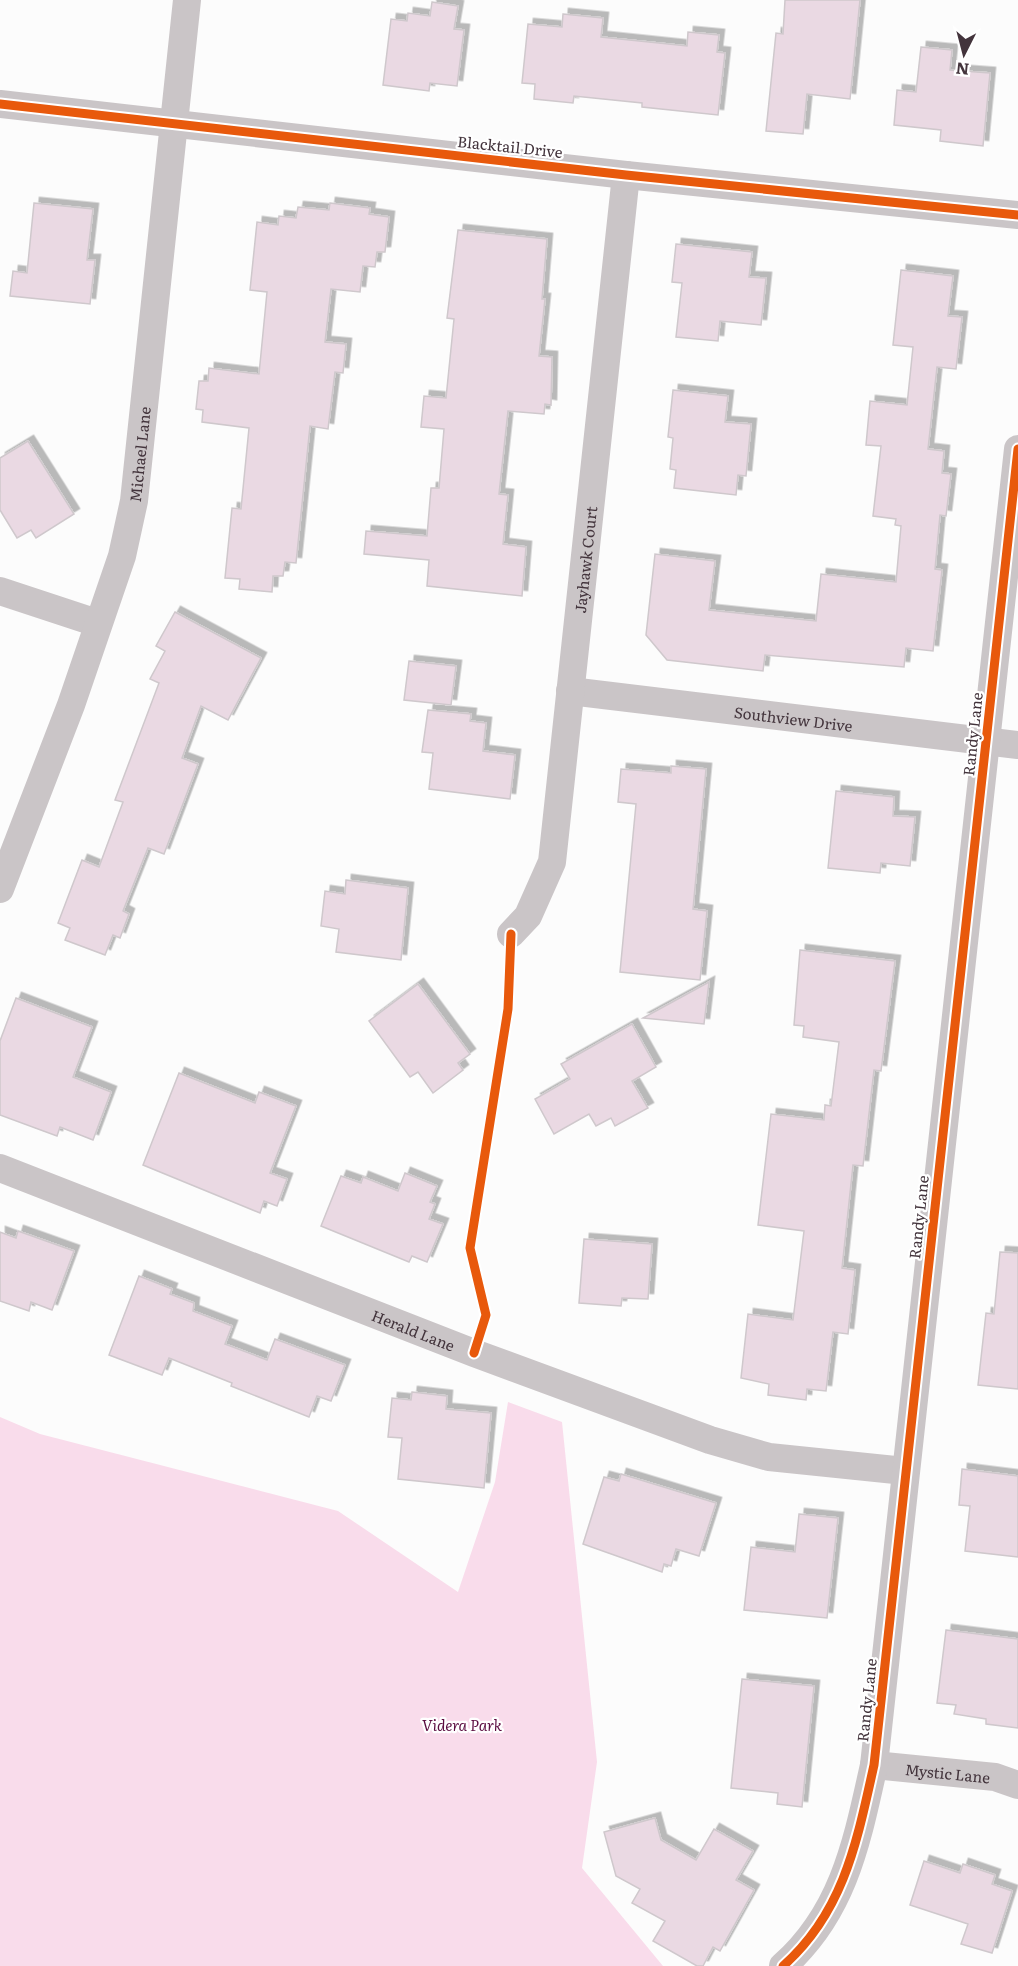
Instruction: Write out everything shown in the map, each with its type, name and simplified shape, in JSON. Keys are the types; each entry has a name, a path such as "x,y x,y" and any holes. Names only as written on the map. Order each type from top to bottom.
{"street":[{"name":"Michael Lane","path":"0,889 71,705 97,623 122,556 134,501 187,0"},
{"name":"Blacktail Drive","path":"0,104 626,175 1018,215"},
{"name":"Jayhawk Court","path":"511,934 528,916 552,862 626,175"},
{"name":"Randy Lane","path":"783,1966 799,1952 830,1908 854,1854 874,1765 1018,449"},
{"path":"0,591 97,623"},
{"name":"Southview Drive","path":"570,691 1018,745"},
{"name":"Herald Lane","path":"0,1168 474,1353 710,1440 769,1456 905,1472"},
{"name":"Mystic Lane","path":"874,1765 995,1776 1018,1785"}],"green space":[{"name":"Videra Park","path":"508,1402 562,1422 597,1762 582,1868 663,1966 0,1966 0,1417 40,1434 338,1511 458,1592 495,1482"}],"building":[{"path":"785,0 860,0 850,99 807,94 803,134 766,131 776,33 783,34"},
{"path":"432,2 458,6 454,29 464,30 457,86 430,83 429,91 383,85 391,19 407,21 408,13 430,16"},
{"path":"563,14 603,18 601,37 687,46 688,32 719,35 717,52 725,53 718,115 642,107 642,103 574,96 573,103 534,99 535,84 522,83 528,24 562,27"},
{"path":"921,47 952,50 950,70 990,73 983,146 940,141 941,130 894,125 897,90 916,92"},
{"path":"34,203 93,209 87,260 95,260 90,304 10,296 13,271 27,273"},
{"path":"330,203 370,208 369,214 389,217 385,252 377,252 375,267 363,266 360,292 331,289 325,342 346,344 343,373 335,372 328,429 310,426 296,563 285,562 283,576 273,576 272,592 239,589 240,579 225,578 232,508 241,509 249,428 202,422 203,410 196,409 199,381 208,381 209,368 259,374 267,292 250,290 257,222 278,225 279,216 296,218 298,207 329,210"},
{"path":"458,230 547,239 542,299 545,299 539,356 552,357 551,405 545,404 544,414 508,411 499,494 508,495 503,544 526,547 522,596 427,586 429,560 364,554 366,531 427,536 431,488 439,488 444,429 421,427 424,396 446,398 454,319 447,318"},
{"path":"676,244 752,252 749,277 766,278 761,325 720,321 718,341 676,337 682,283 672,282"},
{"path":"901,270 953,276 948,316 962,317 956,369 937,367 928,449 944,451 942,473 951,474 946,516 940,515 935,569 942,570 933,651 906,648 904,667 765,655 763,671 667,660 646,635 655,554 715,561 709,610 816,621 821,574 896,582 901,526 895,525 896,519 873,516 881,446 866,445 870,401 907,405 913,347 893,345"},
{"path":"673,390 728,396 725,422 751,424 746,476 738,475 736,495 674,488 676,470 670,469 673,438 668,437"},
{"path":"28,441 74,514 36,538 31,530 17,538 0,510 0,458"},
{"path":"175,612 261,658 228,720 201,706 182,758 198,764 164,854 148,848 123,911 129,914 120,938 113,935 105,955 65,940 70,928 58,923 82,860 99,867 123,802 115,800 159,683 150,679 165,651 156,646"},
{"path":"409,661 456,666 451,705 404,700"},
{"path":"428,710 471,714 470,721 486,723 483,751 515,755 510,799 429,789 433,753 422,752"},
{"path":"671,766 706,769 693,909 707,911 700,980 620,972 636,804 618,802 621,769 671,773"},
{"path":"836,791 894,797 893,816 915,817 910,866 881,863 880,873 828,868"},
{"path":"346,880 408,888 401,960 336,952 339,929 321,926 325,891 345,894"},
{"path":"800,950 895,961 881,1071 874,1070 863,1166 853,1165 842,1268 855,1270 848,1334 833,1332 826,1391 807,1389 806,1400 768,1395 769,1384 741,1378 748,1314 793,1320 804,1231 758,1225 771,1114 824,1120 825,1105 831,1106 839,1042 803,1037 804,1026 794,1025"},
{"path":"709,982 704,1024 643,1018"},
{"path":"418,984 470,1054 458,1063 463,1070 433,1093 418,1072 410,1077 369,1021"},
{"path":"16,998 92,1027 73,1077 111,1092 93,1140 60,1127 57,1136 0,1115 0,1041"},
{"path":"632,1024 656,1067 632,1081 648,1108 615,1126 611,1118 596,1126 589,1114 554,1134 535,1099 570,1079 561,1064"},
{"path":"179,1073 255,1103 259,1092 296,1106 270,1173 287,1179 277,1206 264,1201 260,1213 143,1165"},
{"path":"405,1173 437,1186 430,1202 435,1204 429,1219 443,1224 427,1262 412,1256 409,1262 321,1226 341,1176 361,1183 363,1177 398,1191"},
{"path":"18,1231 74,1251 52,1310 31,1302 29,1311 0,1301 0,1232 16,1238"},
{"path":"584,1239 652,1244 648,1299 622,1298 621,1306 579,1303"},
{"path":"1000,1252 1018,1253 1018,1389 978,1385 986,1313 994,1314"},
{"path":"139,1276 172,1289 170,1294 194,1303 193,1311 232,1326 225,1344 267,1360 275,1339 345,1365 331,1401 317,1396 309,1417 169,1358 162,1375 109,1355"},
{"path":"412,1392 447,1396 446,1409 491,1413 484,1488 398,1479 402,1438 388,1437 392,1398 411,1400"},
{"path":"962,1469 1018,1476 1018,1557 965,1551 970,1506 959,1505"},
{"path":"621,1474 716,1503 699,1556 676,1549 671,1566 664,1564 662,1572 583,1544 604,1477 619,1481"},
{"path":"799,1514 838,1518 827,1618 744,1610 751,1547 795,1552"},
{"path":"946,1630 1018,1639 1018,1728 986,1724 986,1719 954,1714 956,1705 937,1703"},
{"path":"742,1679 814,1686 802,1807 777,1804 778,1793 731,1788"},
{"path":"655,1818 661,1840 696,1860 714,1829 753,1851 736,1880 754,1890 720,1951 713,1947 703,1966 697,1966 653,1941 665,1921 632,1903 640,1889 616,1876 604,1832"},
{"path":"924,1861 960,1873 963,1864 995,1875 992,1884 1012,1891 992,1953 961,1944 968,1924 910,1905"}],"cycle path":[{"path":"0,104 626,175 1018,215"},
{"path":"783,1966 804,1945 834,1899 854,1848 874,1765 1018,449"},
{"path":"474,1353 486,1315 470,1248 508,1009 511,934"}]}
